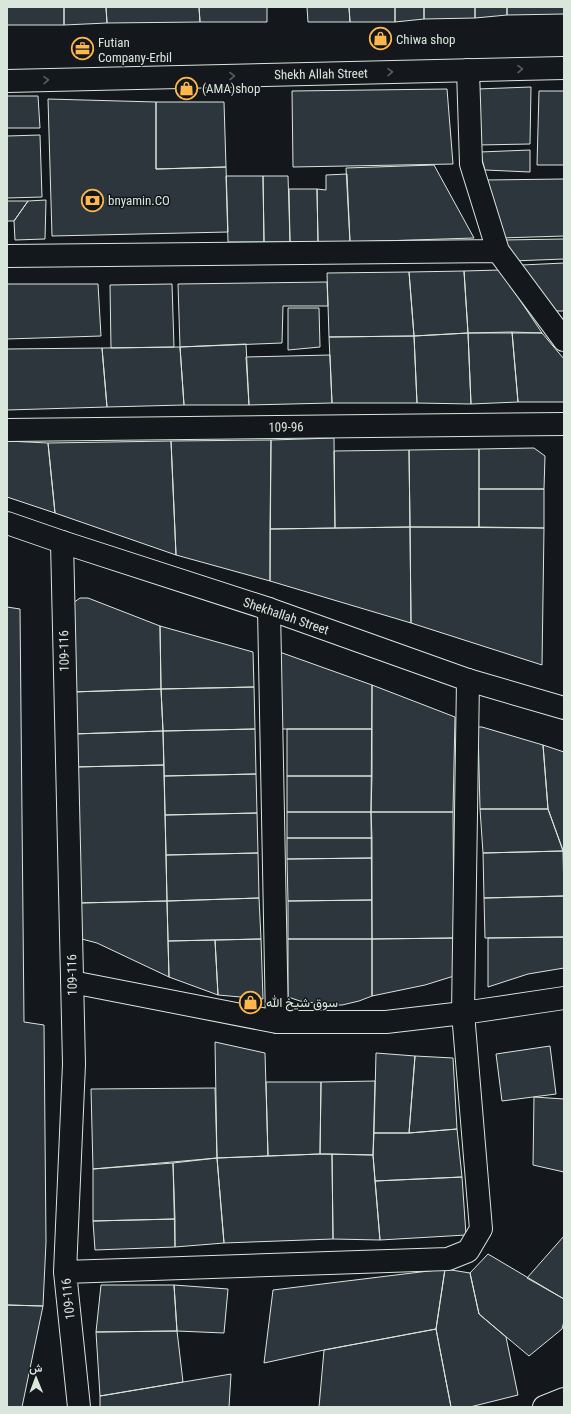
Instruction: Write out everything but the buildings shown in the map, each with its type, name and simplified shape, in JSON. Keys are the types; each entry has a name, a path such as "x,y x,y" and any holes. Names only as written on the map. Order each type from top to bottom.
{"street":[{"name":"Shekh Allah Street","path":"7,81 564,68"},
{"path":"468,70 471,164 498,251 564,340"},
{"path":"7,256 498,251"},
{"name":"109-96","path":"7,430 564,424"},
{"name":"Shekhallah Street","path":"7,523 270,609 468,680 564,708"},
{"name":"109-116","path":"62,542 74,1064 65,1272 79,1407"},
{"path":"270,609 277,1022"},
{"path":"65,1272 448,1259 468,1252 481,1230 463,1013 468,680"},
{"path":"72,982 277,1022 386,1022 463,1013 564,998"},
{"path":"544,1407 564,1399"}],"place":[{"name":"Chiwa shop","path":"381,39"},
{"name":"Futian Company-Erbil","path":"82,49"},
{"name":"(AMA)shop","path":"187,88"},
{"name":"bnyamin.CO","path":"92,200"},
{"name":"سوق شيخ الله","path":"251,1002"}]}
